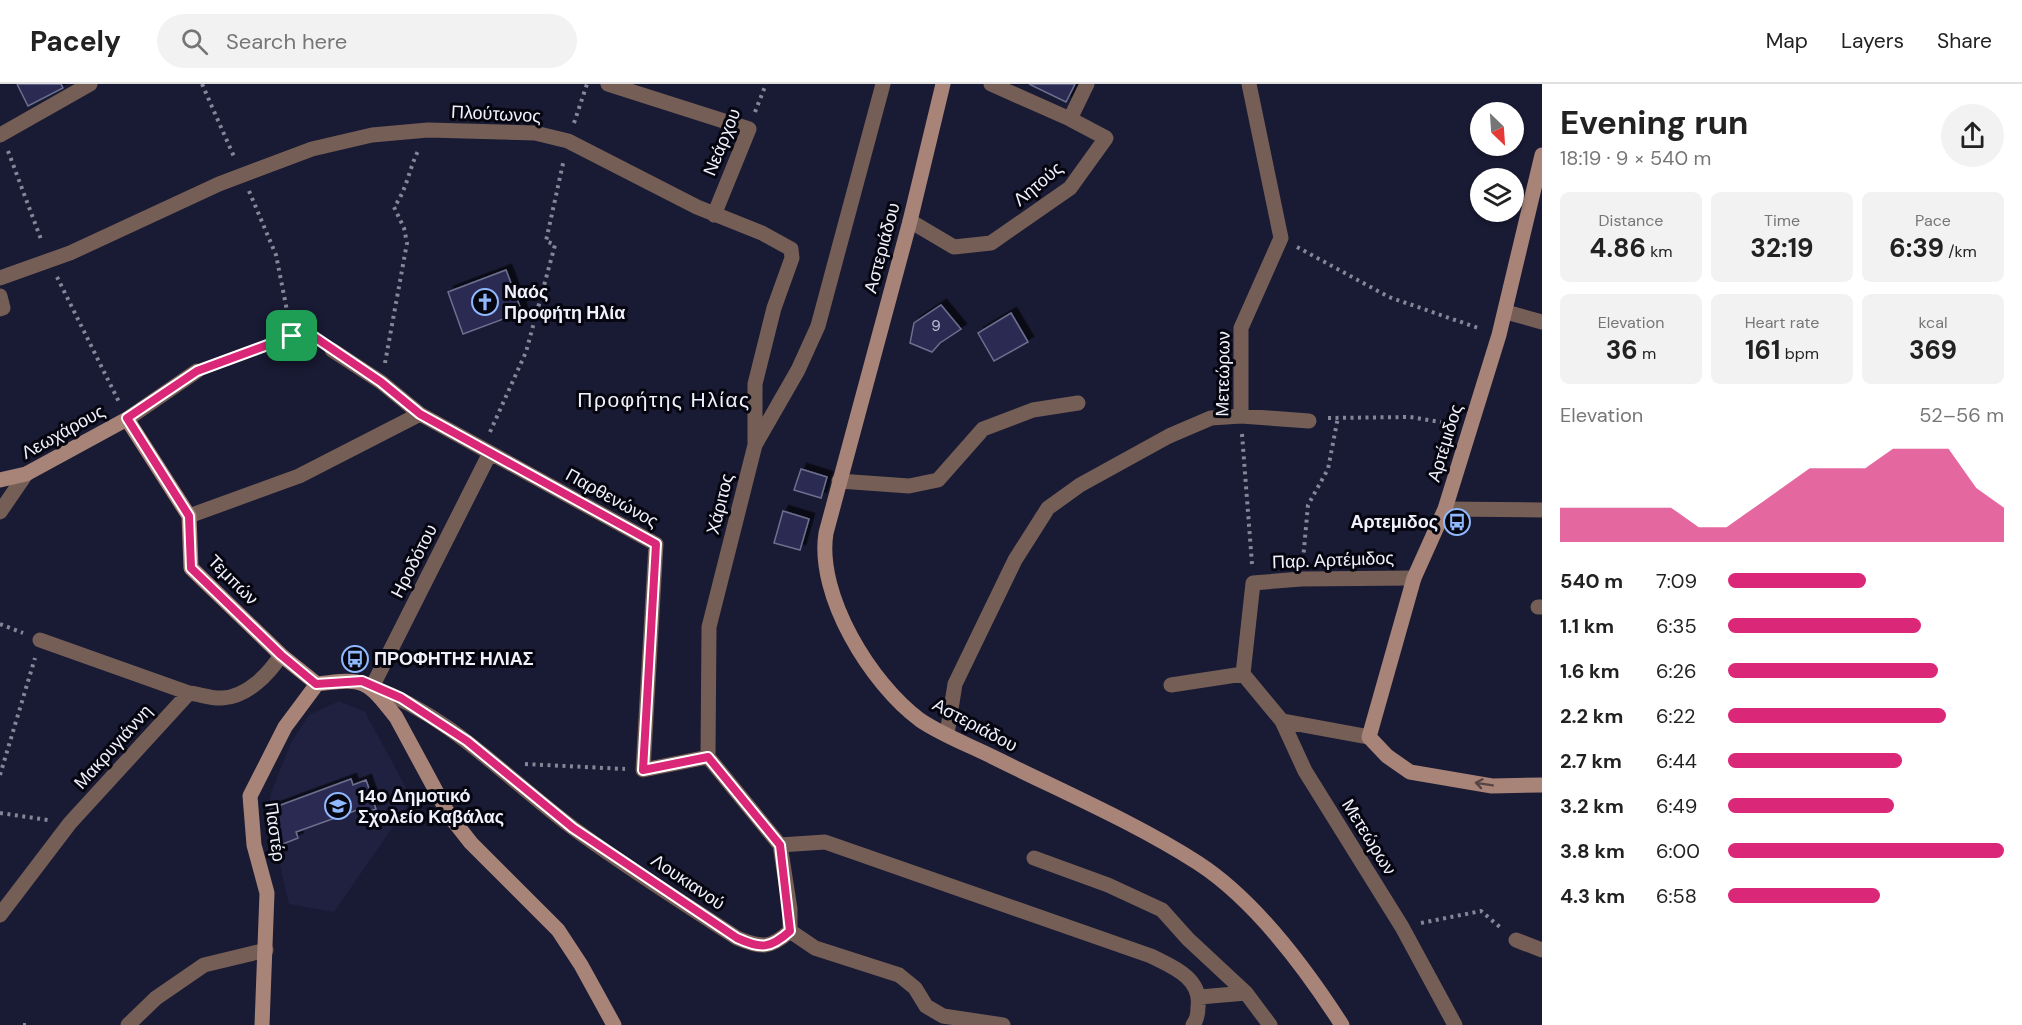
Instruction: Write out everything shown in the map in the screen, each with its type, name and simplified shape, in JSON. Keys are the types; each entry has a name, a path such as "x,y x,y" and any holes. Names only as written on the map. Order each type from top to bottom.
{"street":[{"path":"0,135 90,84"},
{"path":"608,84 749,129"},
{"name":"Χάριτος","path":"708,757 709,627 755,445 798,370 818,326 884,84"},
{"name":"Αστεριάδου","path":"943,84 910,221 825,533 824,554 828,580 836,605 853,639 884,684 920,719 1134,827 1199,864 1234,892 1272,932 1322,994 1342,1025"},
{"path":"991,84 1070,119 1087,84"},
{"path":"1249,84 1281,238"},
{"name":"Λητούς","path":"910,221 954,247 991,243 1070,188 1106,138 1070,119"},
{"name":"Νεάρχου","path":"714,215 749,129"},
{"name":"Πλούτωνος","path":"0,278 70,253 157,211 288,156 363,137 444,131 527,133 568,141 714,215 762,233 787,246 792,252 774,308 755,384 755,445"},
{"name":"Αρτέμιδος","path":"1369,737 1414,578 1445,509 1506,312 1542,155"},
{"name":"Μετεώρων","path":"1240,416 1241,328 1281,238"},
{"path":"0,296 3,308 0,309"},
{"path":"1506,312 1542,322"},
{"name":"Παρθενώνος","path":"332,350 381,382 420,414 656,544 643,770"},
{"path":"197,371 127,418 189,516 299,476 420,414"},
{"path":"839,481 909,486 938,480 983,429 1033,410 1078,403"},
{"path":"947,734 955,684 1023,545 1048,508 1080,485 1169,436 1212,418 1240,416 1310,421"},
{"name":"Λεωχάρους","path":"0,512 26,474 127,418"},
{"name":"Ηροδότου","path":"372,687 486,451"},
{"path":"0,480 26,474"},
{"path":"1445,509 1542,510"},
{"name":"Τεμπών","path":"189,516 191,568 281,655 316,684"},
{"name":"Παρ. Αρτέμιδος","path":"1253,583 1301,579 1414,578"},
{"path":"1171,685 1243,675 1253,583"},
{"path":"40,640 189,693 223,698 247,689 270,673 281,655"},
{"name":"Μετεώρων","path":"1243,675 1282,721 1305,771 1402,927 1455,1025"},
{"path":"316,684 362,681 372,687 396,717 449,815 471,843 558,930 581,965 614,1025"},
{"name":"Παστέρ","path":"262,1025 267,893 254,845 250,796 285,728 316,684"},
{"name":"Λουκιανού","path":"372,687 401,698 467,741 573,828 737,938 757,947 777,942 790,931"},
{"name":"Μακρυγιάννη","path":"0,915 70,823 189,693"},
{"path":"1282,721 1369,737 1387,756 1410,772 1492,786 1542,785"},
{"path":"643,770 708,757 780,845 790,931 815,948 899,975 915,988 926,1006 943,1017 1003,1025"},
{"path":"780,845 825,842 1151,956 1183,971 1200,997 1197,1020 1193,1025"},
{"path":"1034,858 1108,885 1162,910 1188,939 1246,993 1270,1025"},
{"path":"1516,940 1542,950"},
{"path":"128,1025 156,998 204,965 266,950"},
{"path":"1200,997 1246,993"}],"path":[{"path":"202,84 276,255 292,336"},
{"path":"486,451 526,352 555,244 546,242 568,141 587,84"},
{"name":"Νεάρχου","path":"749,129 766,84"},
{"path":"381,382 407,243 404,228 394,207 402,196 418,150 441,139 444,131"},
{"path":"1281,238 1389,297 1499,335"},
{"path":"197,371 292,336 313,336 332,350"},
{"name":"Μετεώρων","path":"1240,416 1253,583"},
{"path":"1310,421 1338,417 1410,417 1470,427"},
{"path":"1301,579 1308,505 1328,469 1338,417"},
{"path":"0,776 40,640"},
{"path":"501,769 528,763 643,770"},
{"path":"0,813 70,823"},
{"path":"1402,927 1481,911 1516,940"}],"shaded area":[{"name":"14ο Δημοτικό Σχολείο Καβάλας","path":"339,701 365,712 412,799 334,912 289,904 268,814 271,793 291,743 309,715"}],"building":[{"path":"17,84 61,84 63,88 28,106"},
{"path":"1029,84 1075,84 1066,102"},
{"name":"Ναός Προφήτη Ηλία","path":"506,270 522,312 463,334 448,292"},
{"path":"941,305 961,329 940,343 932,352 910,343 914,323"},
{"path":"1011,313 1028,342 994,361 978,333"},
{"path":"801,469 827,477 821,498 794,490"},
{"path":"783,511 809,519 800,550 774,543"},
{"path":"351,779 353,785 366,780 376,809 362,814 360,809 296,832 298,838 283,844 270,809"}],"place":[{"name":"Ναός Προφήτη Ηλία","path":"485,302"},
{"name":"Αρτεμιδος","path":"1457,522"},
{"name":"ΠΡΟΦΗΤΗΣ ΗΛΙΑΣ","path":"355,659"},
{"name":"14ο Δημοτικό Σχολείο Καβάλας","path":"338,806"}],"district":[{"name":"Προφήτης Ηλίας","path":"664,400"}],"route":[{"path":"292,336 313,336 381,382 420,414 656,544 643,770 708,757 780,845 790,909 790,931 777,942 757,947 737,938 573,828 467,741 401,698 362,681 343,680 316,684 281,655 191,568 189,516 127,418 197,371 292,336"}]}
